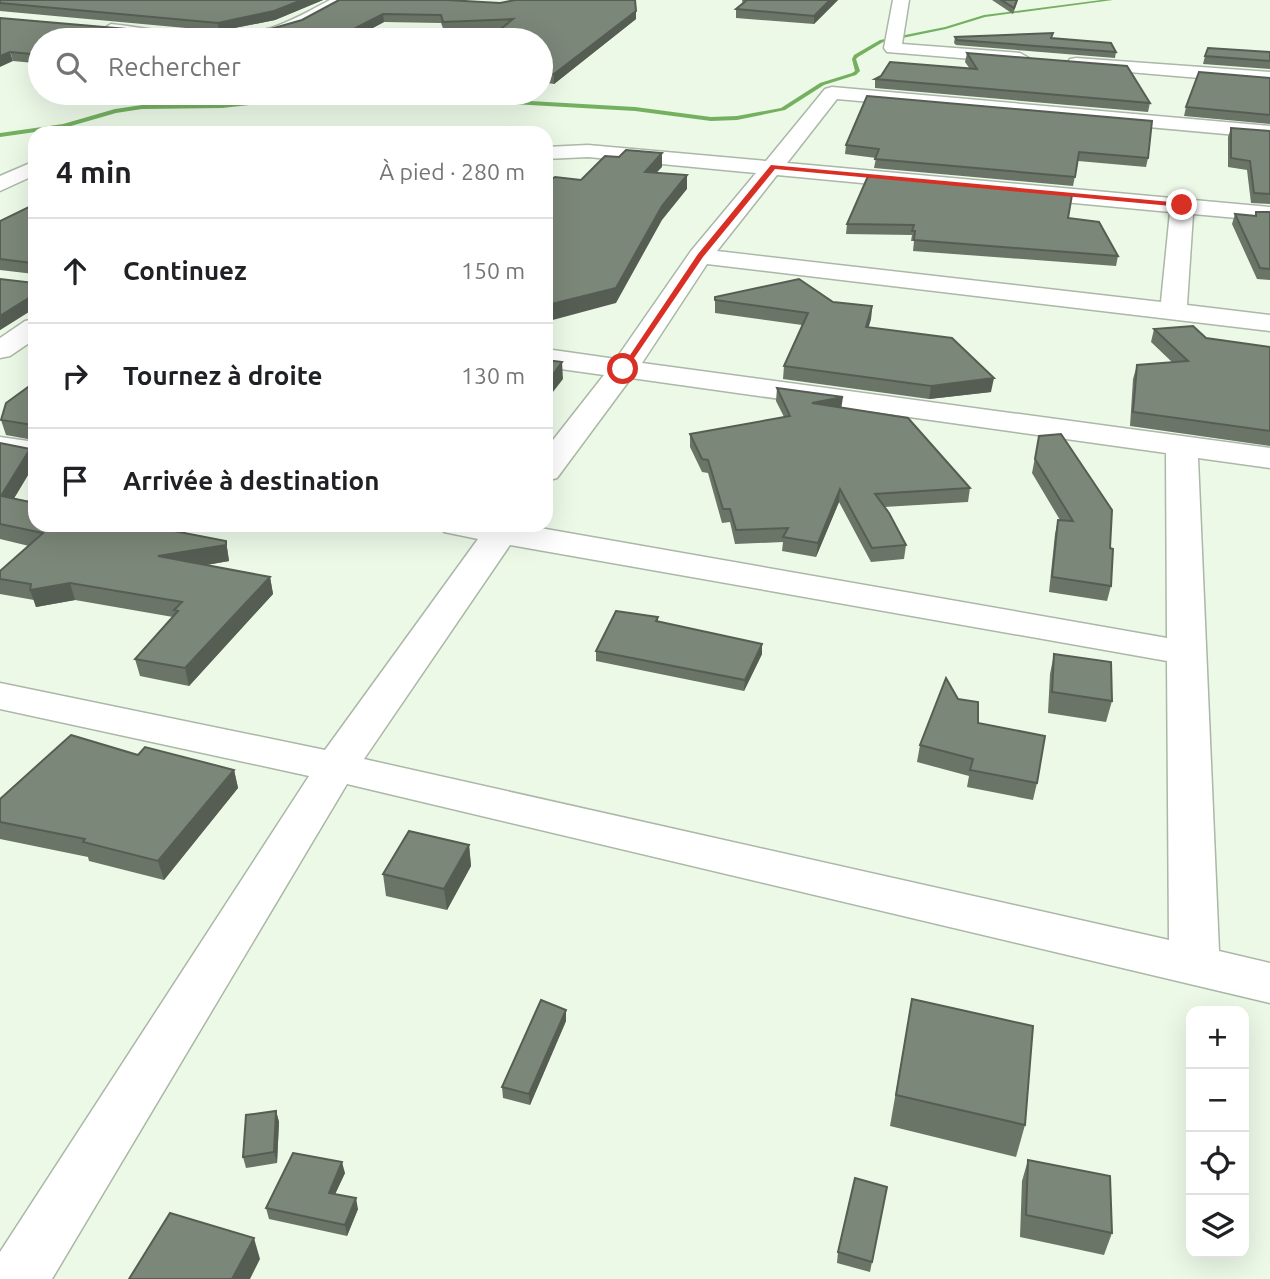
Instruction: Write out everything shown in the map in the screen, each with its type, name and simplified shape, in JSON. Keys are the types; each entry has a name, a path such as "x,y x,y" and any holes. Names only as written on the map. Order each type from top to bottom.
{"street":[{"path":"285,28 342,0"},
{"path":"901,0 893,48 1270,78"},
{"path":"553,462 623,369 701,256 832,93 1270,132"},
{"path":"553,153 588,151 1270,214"},
{"path":"0,184 28,170"},
{"path":"1173,312 1182,205"},
{"path":"701,256 1270,323"},
{"path":"0,350 28,332"},
{"path":"553,359 1270,458"},
{"path":"0,446 28,451"},
{"path":"1182,446 1194,965"},
{"path":"18,1279 484,532"},
{"path":"509,532 1186,653"},
{"path":"0,696 336,767 1270,983"}],"building":[{"path":"0,0 302,0 274,11 218,23 0,3"},
{"path":"339,0 500,3 515,0 635,0 636,11 554,74 553,28 502,28 513,19 443,22 441,15 383,14 356,28 274,28 302,20"},
{"path":"747,0 830,0 814,16 736,9"},
{"path":"1001,0 1017,0 1014,8"},
{"path":"0,18 115,28 28,28 28,54 10,52 0,56"},
{"path":"1053,33 1051,38 1111,43 1116,52 957,40 955,37"},
{"path":"1208,48 1270,52 1270,61 1205,56"},
{"path":"967,53 1127,66 1150,103 875,79 881,76 890,62 977,69"},
{"path":"1199,72 1270,78 1270,115 1186,107"},
{"path":"867,96 1152,121 1148,158 1079,152 1075,177 875,159 879,149 846,145"},
{"path":"1231,128 1270,131 1270,194 1254,193 1250,161 1231,158"},
{"path":"626,150 662,153 645,172 687,175 662,206 616,288 553,304 553,178 581,180 605,156 619,157"},
{"path":"868,176 1072,195 1068,218 1099,222 1118,256 914,240 914,225 847,224"},
{"path":"28,207 28,262 0,259 0,221"},
{"path":"1256,212 1270,212 1270,269 1260,268 1235,214 1256,216"},
{"path":"0,279 28,282 28,298 0,316"},
{"path":"799,279 833,302 872,306 866,327 952,338 994,378 931,386 784,366 808,313 715,300 715,297"},
{"path":"1193,326 1206,338 1270,347 1270,431 1133,412 1137,365 1188,361 1154,329"},
{"path":"553,361 562,362 553,374"},
{"path":"28,387 28,424 1,420 6,403"},
{"path":"777,388 843,397 812,403 908,418 970,488 875,494 906,545 872,548 840,489 818,543 783,537 788,528 736,530 730,509 723,509 708,460 702,459 690,434 790,416"},
{"path":"1061,434 1112,510 1111,586 1052,577 1058,520 1073,521 1035,459 1039,436"},
{"path":"0,443 28,449 1,496 28,502 28,530 0,524"},
{"path":"38,532 179,532 226,541 226,545 158,556 270,577 185,668 135,659 178,611 174,610 182,602 70,583 30,590 31,584 0,579 0,571 43,533"},
{"path":"616,611 658,617 656,621 762,644 745,680 596,651"},
{"path":"1054,654 1111,662 1112,701 1052,692"},
{"path":"946,678 958,699 978,702 978,723 1045,736 1037,783 970,770 973,759 920,745"},
{"path":"71,735 138,755 145,747 234,770 158,861 83,842 85,839 0,822 0,799"},
{"path":"409,831 469,845 444,889 383,874"},
{"path":"912,999 1033,1026 1025,1125 896,1095"},
{"path":"541,1000 566,1010 529,1094 502,1087"},
{"path":"276,1111 274,1152 243,1157 246,1115"},
{"path":"293,1153 342,1162 329,1193 356,1198 345,1225 266,1208"},
{"path":"1028,1160 1110,1176 1112,1233 1026,1215"},
{"path":"855,1178 887,1187 872,1262 838,1252"},
{"path":"170,1213 254,1238 232,1279 129,1279"}],"waterway":[{"path":"553,104 635,109 711,119 737,118 783,109 822,84 854,74 858,71 854,59 856,56 882,41 946,28 984,16 1111,0"},
{"path":"64,126 115,111 142,107 231,105"},
{"path":"0,135 28,131"}],"route":[{"path":"623,369 701,256 773,167 1182,205"}]}
